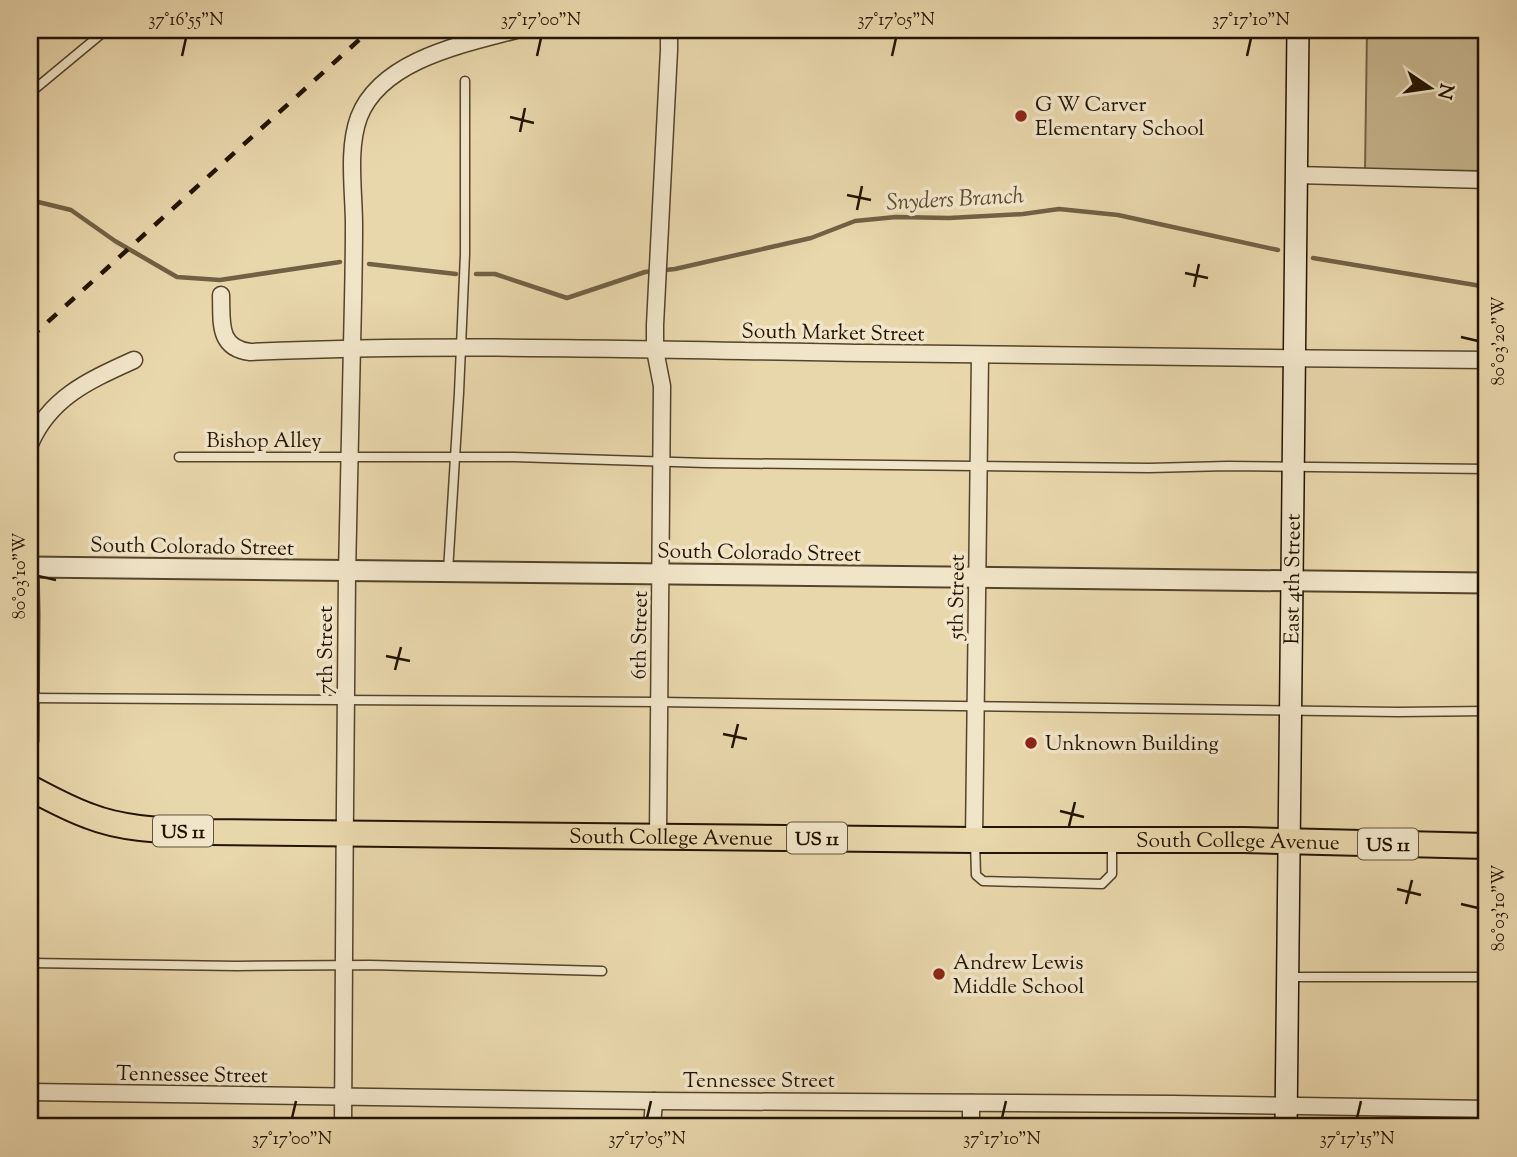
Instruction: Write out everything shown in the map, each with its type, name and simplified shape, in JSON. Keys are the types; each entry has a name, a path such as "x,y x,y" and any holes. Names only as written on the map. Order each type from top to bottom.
{"main road":[{"name":"East 4th Street","path":"1286,1127 1298,30"},
{"name":"South College Avenue","path":"30,788 57,803 115,824 159,830 209,832 1487,846"}],"street":[{"name":"7th Street","path":"343,1127 347,571 354,134 368,101 396,74 454,47 516,30"},
{"name":"6th Street","path":"658,836 662,386 655,325 668,30"},
{"path":"1296,175 1487,180"},
{"name":"South Market Street","path":"221,295 223,331 233,347 243,351 352,347 1487,360"},
{"name":"5th Street","path":"974,840 980,355"},
{"path":"30,444 40,422 55,405 81,387 134,360"},
{"path":"30,561 30,741"},
{"name":"South Colorado Street","path":"30,566 1487,583"},
{"name":"Tennessee Street","path":"30,1092 1487,1109"},
{"path":"652,1127 654,1101"},
{"path":"971,1103 971,1127"}],"lane":[{"path":"30,93 106,30"},
{"path":"448,572 465,254 466,81"},
{"name":"Bishop Alley","path":"179,457 514,457 979,466 1487,469"},
{"path":"31,698 1487,711"},
{"path":"974,840 976,875 984,881 1102,884 1112,874 1112,840"},
{"path":"30,962 602,971"},
{"path":"1288,977 1487,977"}],"shaded area":[{"path":"1367,30 1487,30 1487,171 1365,170"}],"waterway":[{"name":"Snyders Branch","path":"30,200 71,210 115,241 177,277 220,280 340,262"},
{"name":"Snyders Branch","path":"476,274 495,274 567,298 645,272 675,269 811,238 855,221 896,217 949,218 1023,214 1059,209 1118,215 1278,250"},
{"name":"Snyders Branch","path":"1313,258 1487,287"},
{"name":"Snyders Branch","path":"369,264 456,274"}],"railway":[{"path":"30,338 370,30"}],"place":[{"name":"G W Carver Elementary School","path":"1021,116"},
{"name":"Unknown Building","path":"1031,743"},
{"name":"Andrew Lewis Middle School","path":"939,974"}]}
